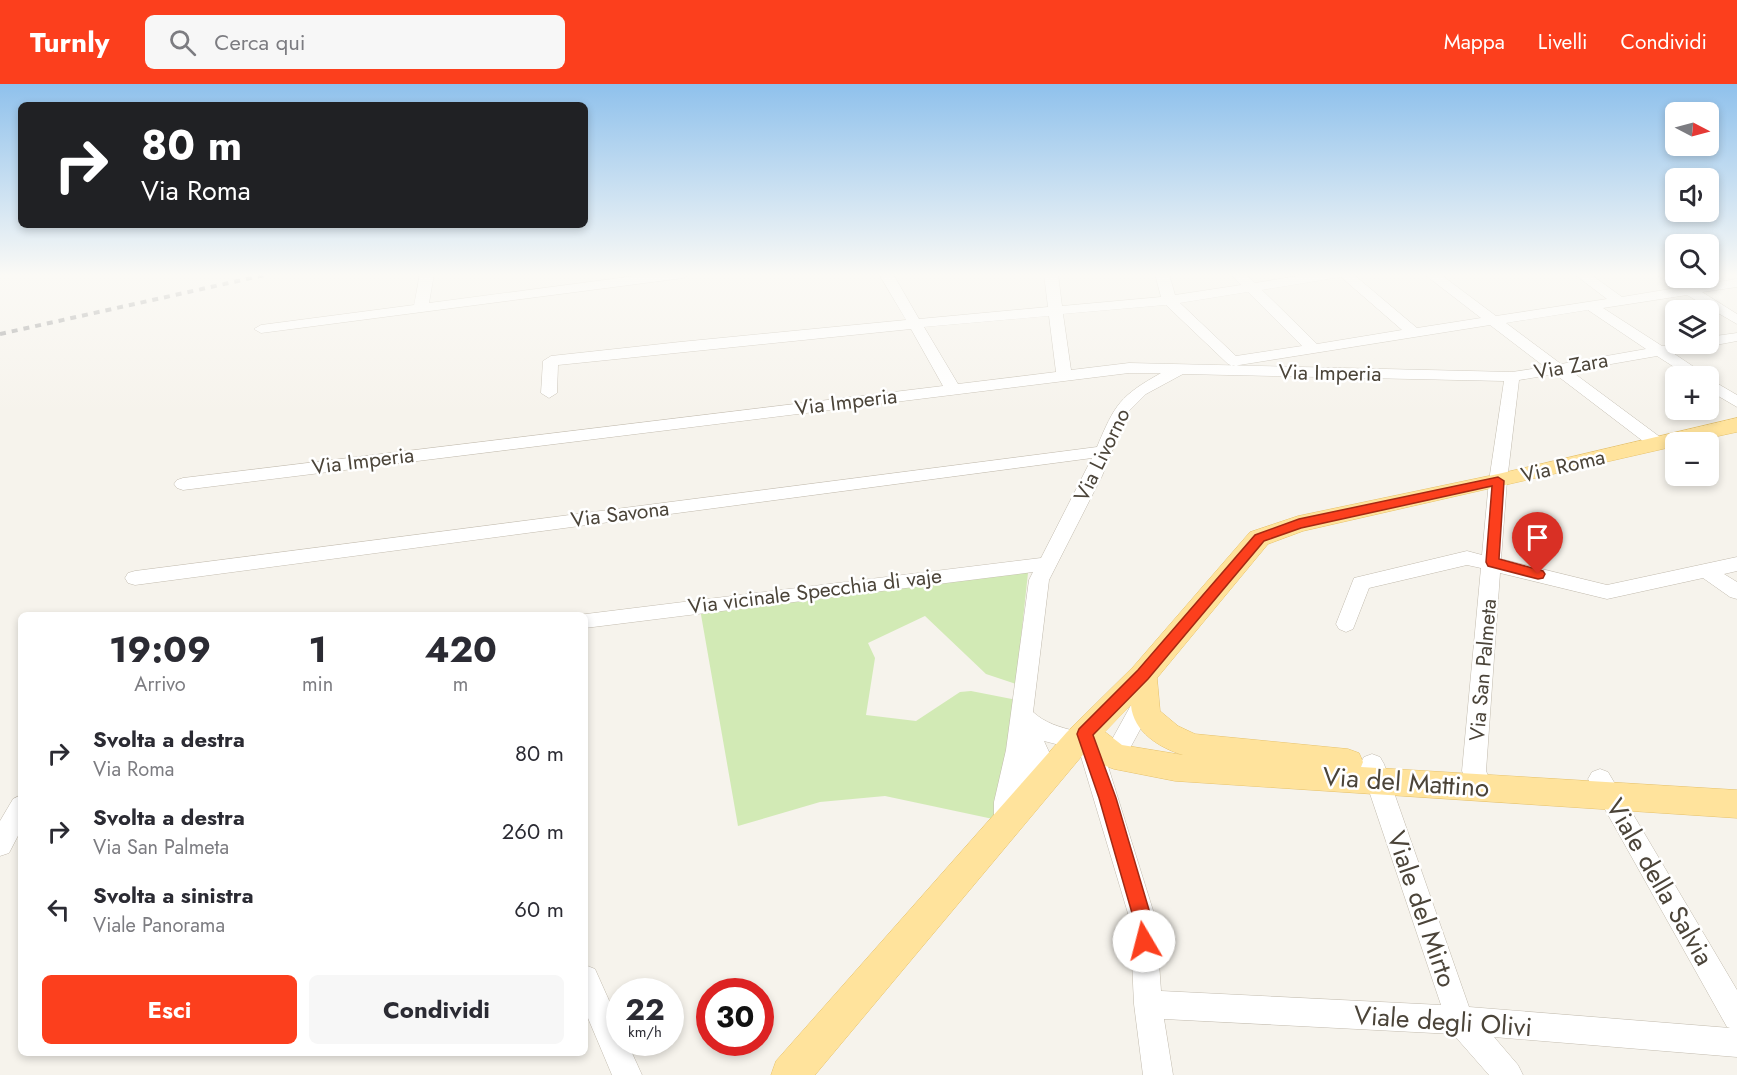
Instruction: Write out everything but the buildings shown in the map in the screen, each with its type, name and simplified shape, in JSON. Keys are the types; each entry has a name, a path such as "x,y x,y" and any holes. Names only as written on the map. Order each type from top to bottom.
{"main road":[{"name":"Via Roma","path":"790,1075 1081,737 1144,688 1259,538 1299,524 1498,481 1737,425"},
{"name":"Via del Mattino","path":"1144,688 1146,714 1154,725 1169,738 1195,747 1375,772"},
{"name":"Via del Mattino","path":"1081,737 1114,756 1175,768 1375,772 1605,787 1737,787"},
{"name":"Via del Mattino","path":"1605,787 1737,804"}],"street":[{"path":"261,329 325,320"},
{"path":"912,320 953,389"},
{"path":"549,393 551,361 944,320"},
{"path":"1057,320 1064,376"},
{"path":"1190,320 1233,361 1505,320"},
{"path":"1284,320 1314,349"},
{"path":"1399,320 1415,334"},
{"path":"1612,320 1682,366"},
{"path":"1494,322 1658,444"},
{"path":"1719,340 1737,337"},
{"name":"Via Zara","path":"1498,481 1512,377 1665,350"},
{"name":"Via Imperia","path":"183,484 1129,368 1512,377"},
{"name":"Via Livorno","path":"1006,824 1006,802 1017,750 1039,579 1063,535 1127,402 1140,391 1182,369"},
{"path":"1719,390 1737,402"},
{"name":"Via Savona","path":"135,578 1104,451"},
{"name":"Via San Palmeta","path":"1477,779 1498,481"},
{"path":"1346,624 1361,583 1467,558 1492,562 1607,592 1737,564"},
{"name":"Via vicinale Specchia di vaje","path":"588,620 1046,564"},
{"path":"1706,570 1737,592"},
{"path":"1114,756 1144,688"},
{"path":"1022,716 1034,728 1047,734 1081,737 1107,798 1143,920 1148,1004 1158,1075"},
{"path":"1017,750 1022,767 1030,776 1048,776 1022,716"},
{"name":"Viale del Mirto","path":"1375,772 1460,1020 1508,1075"},
{"name":"Viale della Salvia","path":"1605,787 1737,1017"},
{"path":"0,845 18,812"},
{"path":"588,987 627,1075"},
{"name":"Viale degli Olivi","path":"1148,1004 1460,1020 1737,1043"}],"green space":[{"path":"1023,570 1028,573 1016,684 986,674 925,616 868,643 875,658 866,715 916,721 960,692 971,691 1017,700 993,819 885,796 820,802 738,826 700,609"}],"railway":[{"path":"0,334 62,320"}],"route":[{"path":"1144,941 1143,920 1107,798 1084,734 1143,675 1259,538 1299,524 1498,481 1492,562 1538,574"}]}
